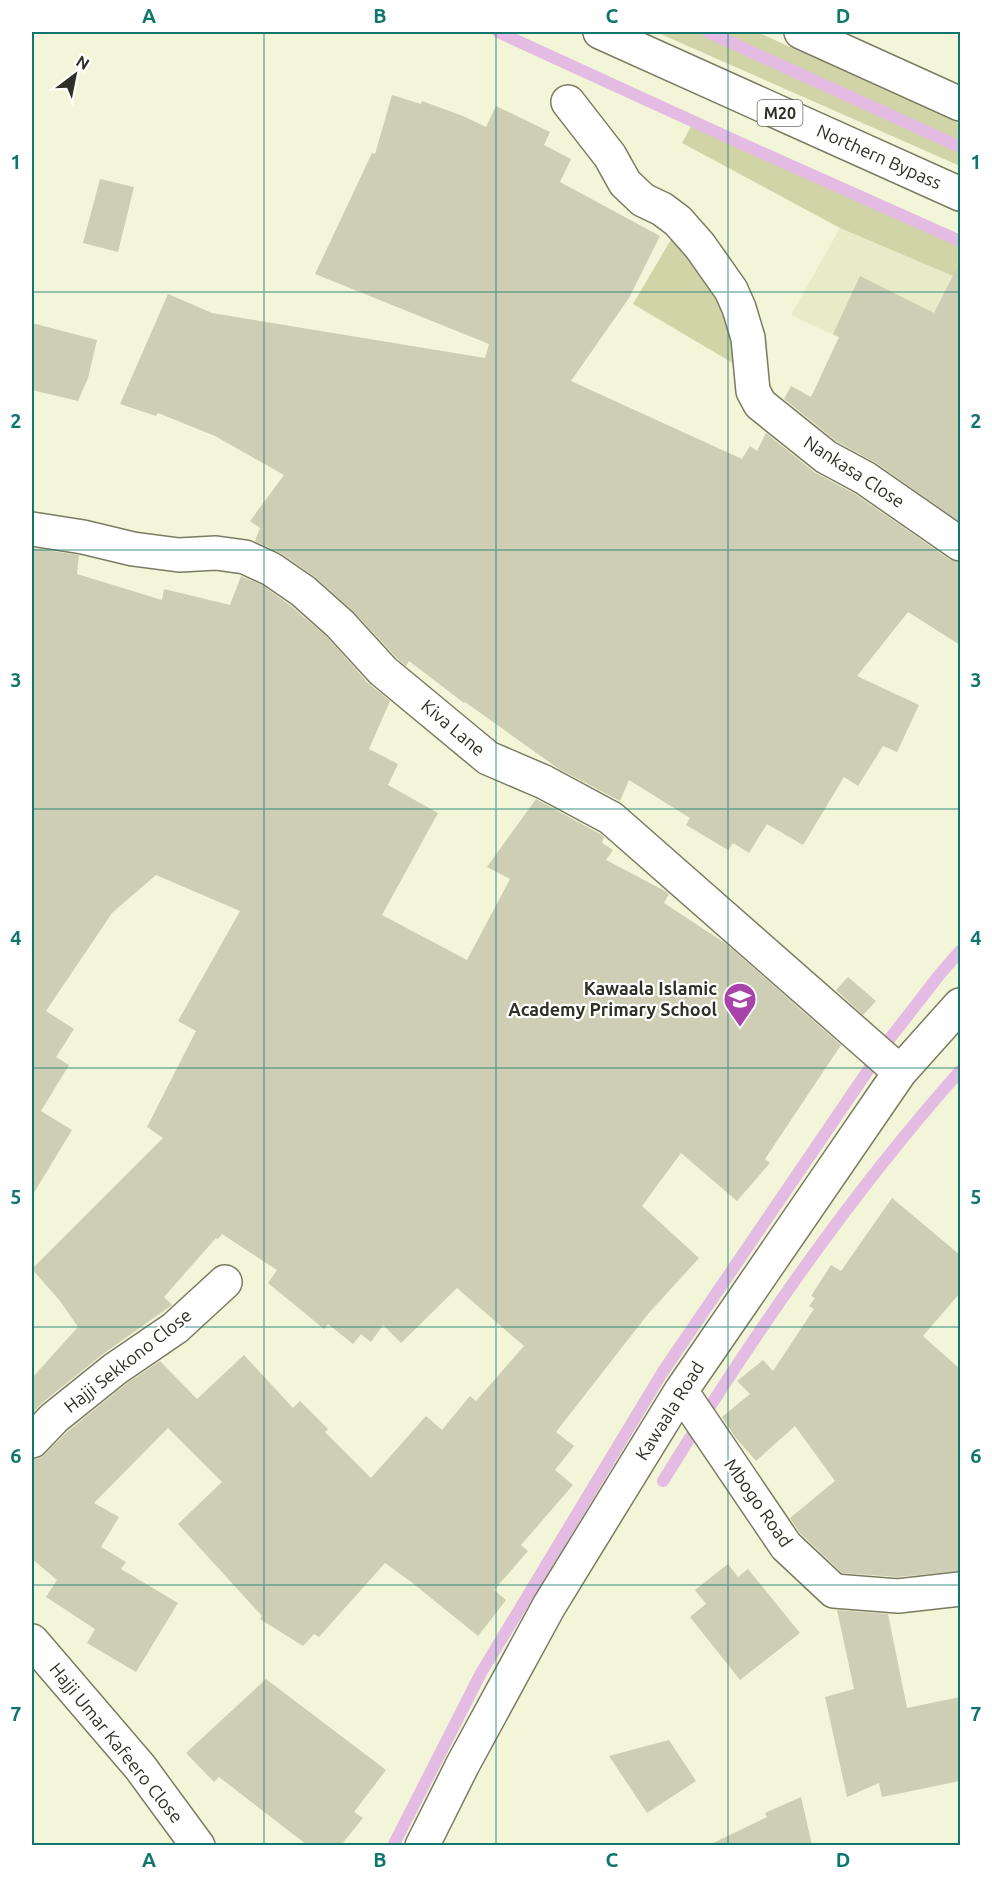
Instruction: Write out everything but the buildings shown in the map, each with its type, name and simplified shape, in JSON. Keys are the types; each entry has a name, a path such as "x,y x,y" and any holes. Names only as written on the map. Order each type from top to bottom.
{"main road":[{"name":"Northern Bypass","path":"600,32 960,194"},
{"path":"801,32 960,104"},
{"name":"Nankasa Close","path":"568,102 610,156 625,183 643,200 662,209 678,221 700,246 731,290 748,338 753,391 760,404 826,457 865,478 960,544"},
{"name":"Kiva Lane","path":"32,529 82,537 133,549 179,555 216,553 245,557 271,569 303,591 340,624 383,671 488,758 544,782 611,818 900,1072"},
{"name":"Kawaala Road","path":"422,1845 549,1606 681,1391 900,1072 960,1005"},
{"name":"Hajji Sekkono Close","path":"32,1440 54,1418 115,1369 175,1328 225,1282"},
{"name":"Mbogo Road","path":"681,1391 786,1546 834,1591 898,1596 960,1589"},
{"name":"Hajji Umar Kafeero Close","path":"32,1641 140,1767 198,1845"}],"shaded area":[{"path":"656,32 757,32 960,124 960,166"},
{"path":"693,123 960,243 960,279 840,228 682,143"},
{"path":"840,228 960,279 960,368 906,339 889,361 791,315"},
{"path":"673,236 704,262 734,327 736,365 633,304"}],"waterway":[{"path":"498,32 960,241"},
{"path":"708,32 960,147"},
{"path":"393,1846 481,1673 662,1373 888,1041 960,951"},
{"path":"663,1481 731,1374 803,1269 879,1168 960,1071"}],"place":[{"name":"Kawaala Islamic Academy Primary School","path":"740,1028"}]}
